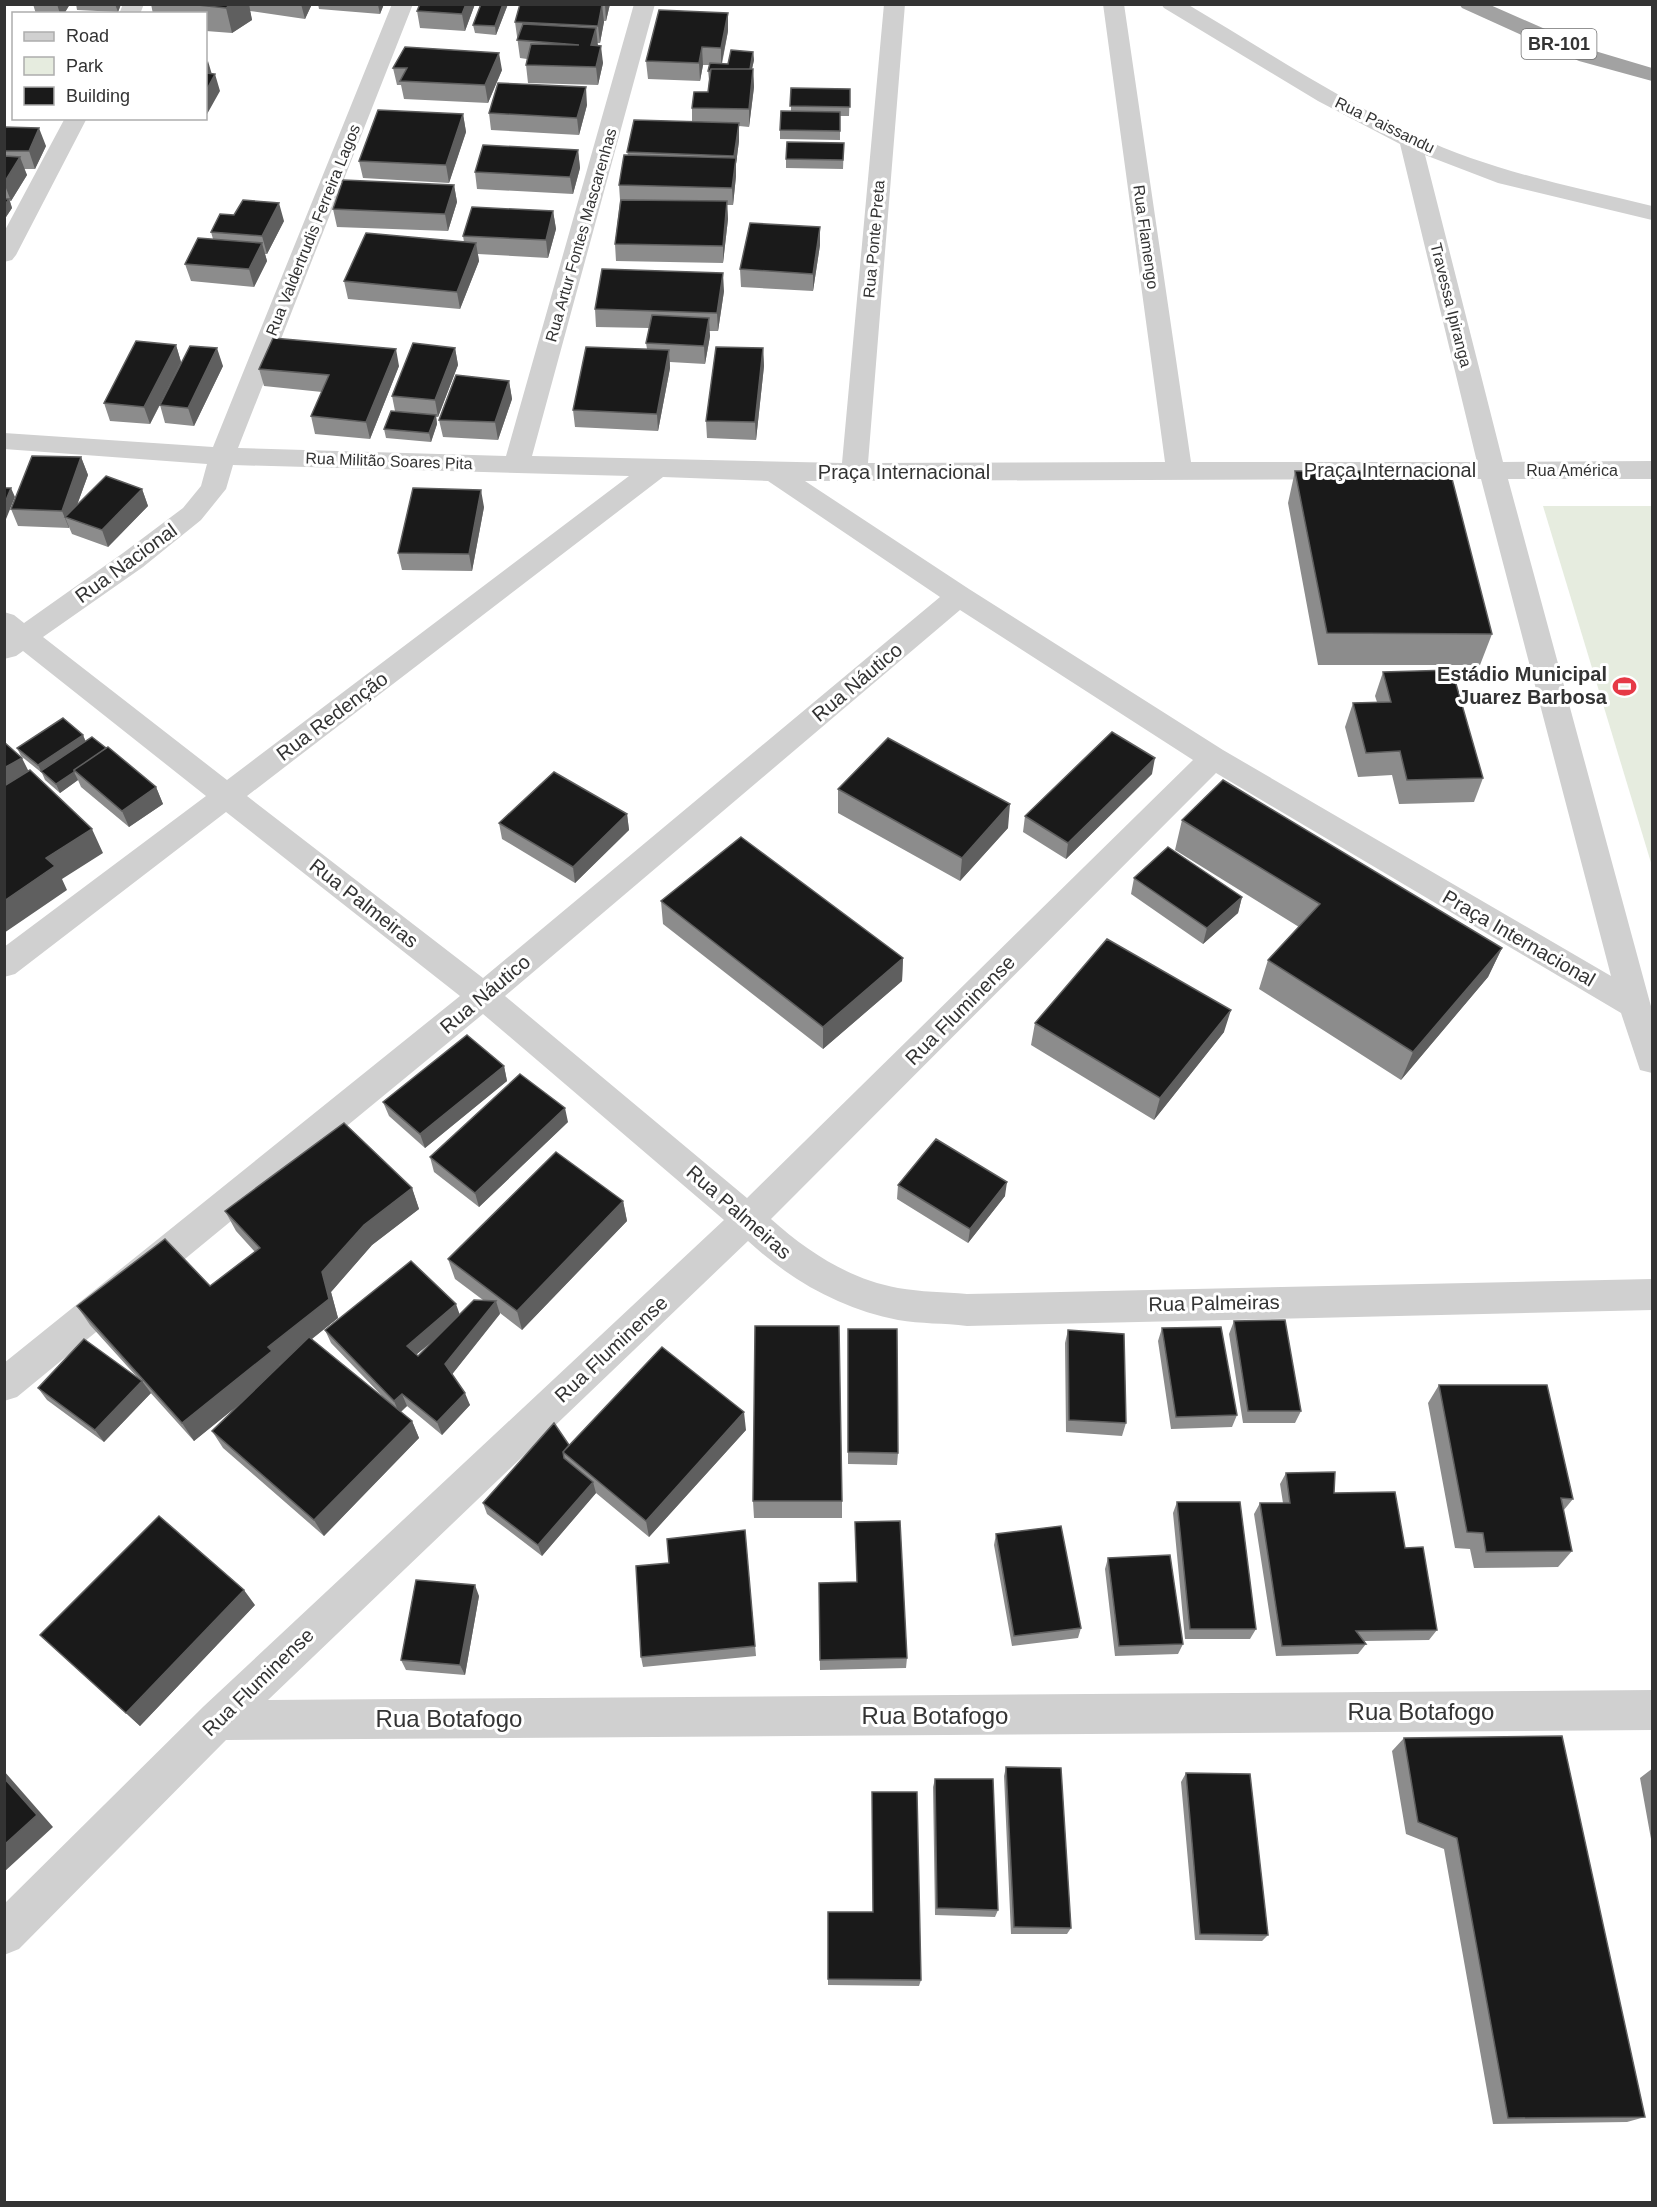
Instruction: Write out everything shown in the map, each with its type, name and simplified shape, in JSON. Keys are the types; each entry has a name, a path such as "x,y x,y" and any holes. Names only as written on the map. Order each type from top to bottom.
{"highway":[{"name":"BR-101","path":"1469,4 1587,56 1653,75"}],"street":[{"name":"Rua Valdertrudis Ferreira Lagos","path":"222,456 403,4"},
{"name":"Rua Artur Fontes Mascarenhas","path":"516,466 645,4"},
{"name":"Rua Ponte Preta","path":"854,473 895,4"},
{"name":"Rua Flamengo","path":"1113,4 1179,470"},
{"name":"Rua Paissandu","path":"1171,4 1326,96 1410,141 1506,178 1653,213"},
{"path":"4,255 75,120"},
{"name":"Travessa Ipiranga","path":"1410,141 1492,470"},
{"name":"Rua Militão Soares Pita","path":"4,441 222,456 774,472"},
{"name":"Rua Nacional","path":"11,636 133,560 192,514 213,489 222,456"},
{"name":"Rua Redenção","path":"4,964 658,468"},
{"name":"Praça Internacional","path":"774,472 1492,470 1635,1005 1653,1059"},
{"name":"Rua América","path":"1492,470 1653,470"},
{"name":"Praça Internacional","path":"774,472 959,596 1213,758 1635,1005"},
{"name":"Rua Náutico","path":"4,1385 483,996 959,596"},
{"name":"Rua Palmeiras","path":"11,636 227,796 483,996 748,1219 783,1252 836,1286 891,1303 967,1310 1653,1295"},
{"name":"Rua Fluminense","path":"4,1934 218,1720 748,1219 1213,758"},
{"name":"Rua Botafogo","path":"218,1720 1653,1710"}],"green space":[{"name":"Estádio Municipal Juarez Barbosa","path":"1543,506 1652,506 1652,866"}],"building":[{"path":"188,4 231,4 226,8"},
{"path":"420,4 466,4 462,14 417,11"},
{"path":"481,4 503,4 495,26 473,25"},
{"path":"520,4 602,5 598,26 515,22"},
{"path":"659,10 728,13 721,48 702,47 699,63 646,61"},
{"path":"523,24 596,28 591,45 601,46 596,67 526,65 531,44 579,45 517,40"},
{"path":"405,47 499,53 485,85 400,81 407,68 393,68"},
{"path":"731,50 753,52 750,69 711,69 708,71 710,63 728,64"},
{"path":"711,69 753,69 749,109 692,108 694,92 708,92"},
{"path":"207,73 215,74 207,89"},
{"path":"498,83 586,87 577,118 489,113"},
{"path":"791,88 850,89 850,107 790,106"},
{"path":"378,110 463,114 446,165 359,161"},
{"path":"781,111 840,112 840,131 780,130"},
{"path":"634,120 739,123 734,156 627,152"},
{"path":"4,127 39,128 29,151 4,151"},
{"path":"787,142 844,143 843,160 786,159"},
{"path":"483,145 578,150 570,177 475,172"},
{"path":"624,155 736,158 732,188 619,185"},
{"path":"4,156 20,157 4,183"},
{"path":"343,180 454,185 445,214 333,209"},
{"path":"243,200 279,203 262,236 211,232 220,214 234,215"},
{"path":"621,200 727,201 723,246 615,244"},
{"path":"472,207 553,211 546,240 463,236"},
{"path":"750,223 820,227 813,274 740,269"},
{"path":"366,233 476,243 457,292 344,281"},
{"path":"198,238 262,243 249,269 185,264"},
{"path":"602,269 723,273 717,313 595,309"},
{"path":"652,315 709,318 704,346 646,343"},
{"path":"273,338 396,349 366,422 311,416 329,375 259,369"},
{"path":"136,341 176,345 144,407 104,403"},
{"path":"413,343 455,348 435,400 392,396"},
{"path":"190,346 217,348 188,408 160,405"},
{"path":"586,347 669,350 657,414 573,410"},
{"path":"716,347 763,348 755,422 706,421"},
{"path":"456,375 509,381 495,422 439,420"},
{"path":"391,411 436,415 429,433 384,429"},
{"path":"32,456 81,457 62,511 11,509"},
{"path":"1295,471 1450,471 1492,634 1327,633"},
{"path":"106,476 142,489 102,530 65,517"},
{"path":"4,488 11,488 4,505"},
{"path":"413,488 481,490 469,554 398,553"},
{"path":"1452,670 1483,778 1407,780 1400,751 1366,753 1353,703 1391,702 1383,672"},
{"path":"63,718 83,735 38,765 17,748"},
{"path":"1112,732 1155,758 1068,843 1025,816"},
{"path":"92,737 106,748 56,784 41,771"},
{"path":"888,738 1010,804 962,858 838,789"},
{"path":"4,742 22,758 4,768"},
{"path":"108,747 156,787 122,811 74,770"},
{"path":"30,770 92,829 46,858 55,866 4,901 4,786"},
{"path":"554,772 627,814 573,867 499,823"},
{"path":"1223,780 1502,948 1413,1052 1268,960 1320,904 1182,820"},
{"path":"741,837 903,958 823,1027 661,901"},
{"path":"1168,847 1242,897 1207,928 1134,878"},
{"path":"1107,939 1231,1010 1160,1098 1035,1023"},
{"path":"467,1035 504,1066 420,1134 383,1102"},
{"path":"520,1074 565,1108 475,1193 430,1157"},
{"path":"344,1123 412,1188 364,1225 322,1272 329,1299 268,1347 272,1351 182,1423 77,1306 165,1239 210,1286 260,1248 225,1211"},
{"path":"936,1139 1007,1182 970,1229 898,1185"},
{"path":"556,1152 623,1201 517,1311 448,1259"},
{"path":"411,1261 456,1304 407,1346 418,1356 474,1300 496,1301 445,1364 465,1393 437,1422 402,1394 394,1401 325,1330"},
{"path":"1285,1320 1301,1411 1248,1411 1234,1321"},
{"path":"755,1326 839,1326 842,1501 753,1501"},
{"path":"1221,1327 1237,1415 1176,1417 1162,1328"},
{"path":"848,1329 897,1329 898,1453 848,1452"},
{"path":"1068,1330 1124,1334 1126,1423 1069,1420"},
{"path":"309,1337 412,1421 314,1520 212,1431"},
{"path":"84,1339 142,1381 95,1430 38,1388"},
{"path":"662,1347 744,1412 646,1521 563,1452"},
{"path":"1439,1385 1547,1385 1573,1499 1561,1498 1572,1551 1486,1552 1483,1533 1467,1532"},
{"path":"554,1423 569,1445 563,1452 564,1458 593,1482 538,1545 483,1503"},
{"path":"1335,1472 1334,1493 1395,1492 1405,1548 1423,1547 1437,1630 1356,1631 1366,1644 1282,1646 1260,1503 1290,1503 1286,1473"},
{"path":"1177,1502 1240,1502 1256,1629 1190,1629"},
{"path":"159,1516 244,1590 126,1713 40,1635"},
{"path":"900,1521 907,1658 820,1660 819,1583 857,1582 855,1522"},
{"path":"1061,1526 1081,1628 1014,1636 996,1534"},
{"path":"745,1530 755,1646 641,1657 636,1566 669,1563 667,1539"},
{"path":"1170,1555 1183,1644 1119,1646 1108,1558"},
{"path":"416,1580 475,1585 460,1665 401,1660"},
{"path":"1562,1736 1645,2117 1508,2118 1457,1838 1418,1822 1404,1738"},
{"path":"1006,1767 1061,1768 1071,1928 1014,1927"},
{"path":"1186,1773 1250,1774 1268,1935 1200,1934"},
{"path":"4,1778 37,1815 4,1845"},
{"path":"935,1779 993,1779 998,1910 937,1908"},
{"path":"872,1792 917,1792 921,1980 828,1979 828,1912 873,1912"}],"place":[{"name":"Estádio Municipal Juarez Barbosa","path":"1625,686"}]}
